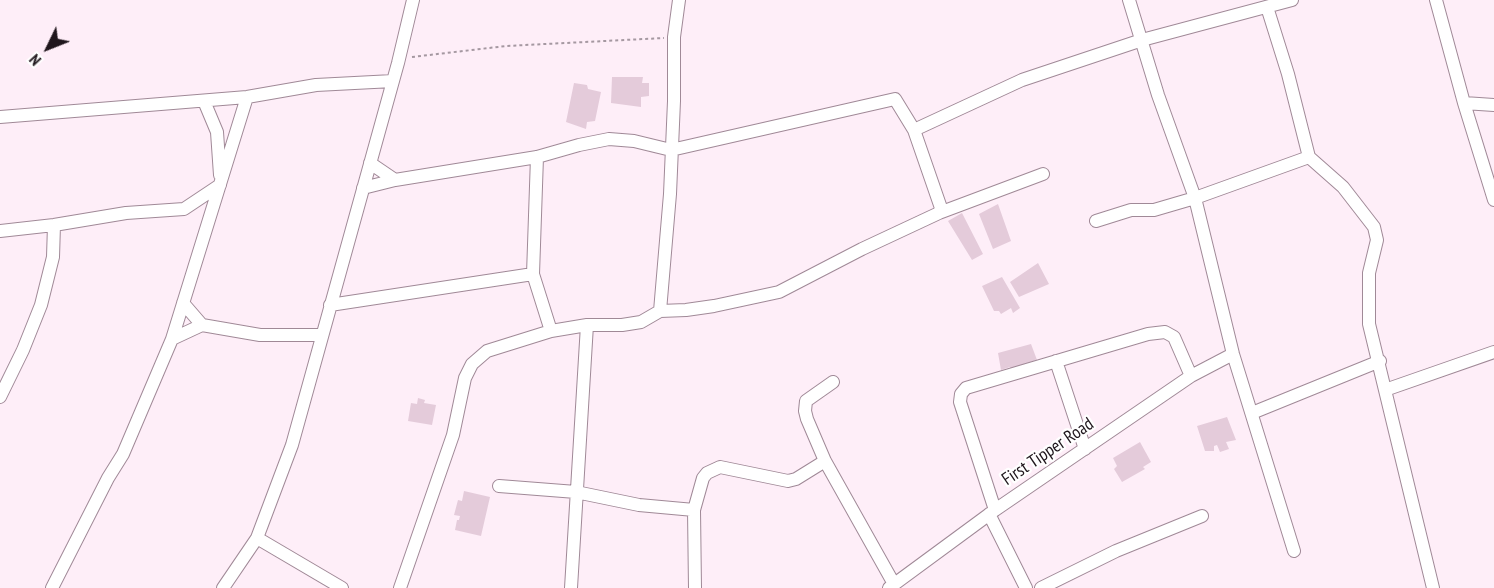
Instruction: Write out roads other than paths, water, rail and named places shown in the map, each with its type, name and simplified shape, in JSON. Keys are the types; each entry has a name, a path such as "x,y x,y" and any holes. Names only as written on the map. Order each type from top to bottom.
{"street":[{"path":"223,588 256,538 295,436 399,63 413,0"},
{"path":"660,311 674,101 674,37 679,0"},
{"path":"1129,0 1158,95 1195,198 1233,354 1294,551"},
{"path":"914,130 1022,80 1248,5 1267,7 1292,0"},
{"path":"1436,0 1494,200"},
{"path":"1267,7 1288,74 1309,157 1343,187 1374,227 1377,240 1369,273 1369,324 1380,361 1433,588"},
{"path":"0,117 247,97 316,85 393,81"},
{"path":"52,588 108,478 123,454 172,339 247,97"},
{"path":"363,188 395,180 537,157 579,144 609,139 634,141 671,150 895,99 914,130 941,208 939,213"},
{"path":"204,101 217,132 220,185"},
{"path":"1464,103 1494,105"},
{"path":"537,157 533,274 551,331"},
{"path":"1096,221 1131,210 1154,210 1195,198 1309,157"},
{"path":"370,163 395,180"},
{"path":"400,588 453,435 465,378 472,364 487,351 551,331 587,325 632,324 641,322 660,311 686,310 779,292 862,249 939,213 1043,174"},
{"path":"0,231 126,213 184,209 220,185"},
{"path":"0,397 23,350 41,305 53,257 54,225"},
{"path":"330,305 533,274"},
{"path":"183,303 202,324"},
{"path":"172,339 202,324 260,334 322,335"},
{"path":"571,588 587,325"},
{"path":"1026,588 992,512 960,402 961,394 966,388 1148,334 1165,332 1174,337 1191,376"},
{"path":"1385,390 1494,352"},
{"name":"First Tipper Road","path":"891,586 992,512 1191,376 1233,354"},
{"path":"1056,361 1085,449"},
{"path":"1252,413 1380,361"},
{"path":"833,382 806,401 805,411 825,461 891,586"},
{"path":"695,588 694,510 703,478 713,469 720,467 788,480 795,479 825,461"},
{"path":"499,486 576,492 639,505 694,510"},
{"path":"1041,588 1116,551 1202,516"},
{"path":"256,538 342,588"}]}
